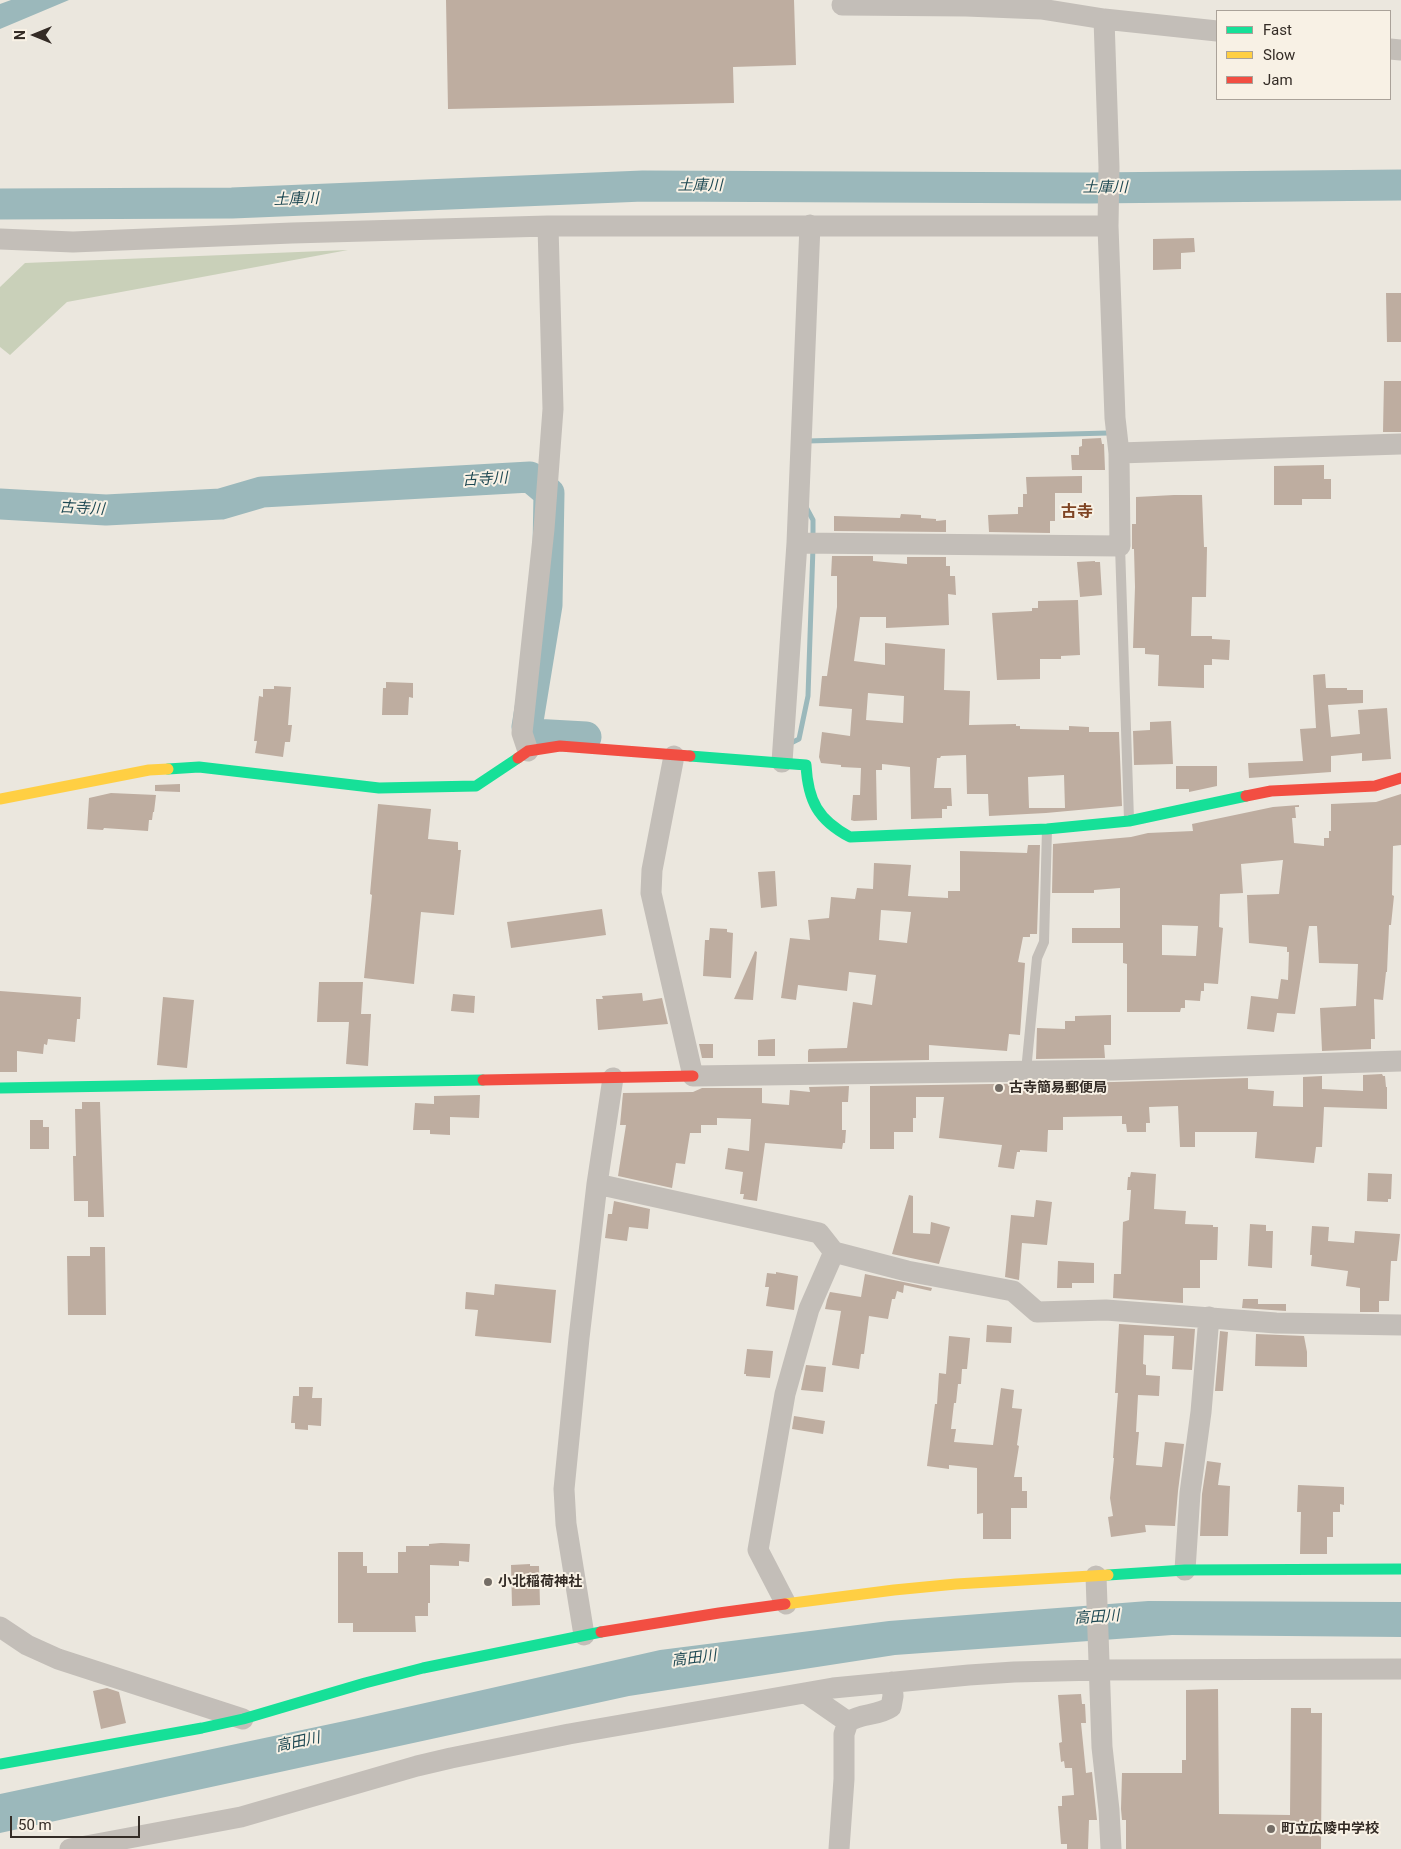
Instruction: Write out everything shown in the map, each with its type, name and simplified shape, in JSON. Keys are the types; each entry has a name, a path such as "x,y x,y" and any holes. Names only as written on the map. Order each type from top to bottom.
{"street":[{"path":"842,5 1041,9 1216,30"},
{"path":"797,543 1120,546 1119,453 1114,418 1104,18"},
{"path":"0,239 74,242 292,233 548,226 810,225 1109,217"},
{"path":"782,762 797,543 810,225"},
{"path":"528,752 522,733 544,528 553,409 548,226"},
{"path":"1119,453 1401,444"},
{"path":"0,798 149,770 199,767 379,788 476,786 528,752 560,746 806,765 806,782 814,806 836,830 850,836 1048,829 1129,821 1271,790 1375,786 1401,778"},
{"path":"674,756 652,870 651,893 693,1076"},
{"path":"0,1088 1114,1070 1401,1061"},
{"path":"584,1636 566,1524 564,1489 597,1184 613,1078"},
{"path":"597,1184 819,1233 834,1252 907,1271 1013,1291 1037,1312 1106,1310 1276,1323 1401,1325"},
{"path":"786,1604 758,1550 786,1394 809,1309 834,1252"},
{"path":"1185,1570 1190,1492 1201,1412 1209,1317"},
{"path":"0,1764 243,1719 423,1668 584,1636 786,1604 921,1588 1097,1578 1185,1570 1401,1569"},
{"path":"1097,1578 1102,1747 1111,1849"},
{"path":"0,1627 26,1644 58,1659 243,1719"},
{"path":"70,1849 241,1818 417,1766 452,1758 569,1734 864,1684 968,1674 1100,1668 1401,1669"},
{"path":"839,1849 844,1779 844,1734 848,1722 856,1717 883,1712 890,1707 892,1682"},
{"path":"806,1693 848,1722"}],"lane":[{"path":"1120,546 1129,821"},
{"path":"1026,1071 1036,958 1044,942 1048,829"}],"green space":[{"path":"348,250 67,302 10,355 0,347 0,287 25,263"}],"water":[{"path":"11,0 69,0 0,29 0,4"},
{"name":"高田川","path":"1148,1601 1401,1602 1401,1637 1172,1635 895,1655 629,1696 0,1833 0,1794 354,1719 660,1650 889,1621"}],"building":[{"path":"446,0 794,0 796,65 733,67 734,103 448,109"},
{"path":"1194,238 1195,252 1181,253 1181,269 1153,270 1153,239"},
{"path":"1386,293 1401,293 1401,342 1387,342"},
{"path":"1384,381 1401,381 1401,432 1383,432"},
{"path":"1101,438 1102,444 1104,444 1105,470 1072,470 1071,455 1079,455 1082,439"},
{"path":"1324,465 1324,479 1331,479 1331,499 1302,499 1302,505 1274,505 1274,466"},
{"path":"1082,476 1082,493 1055,493 1055,521 1050,521 1050,533 989,532 988,515 1018,514 1018,507 1023,507 1023,494 1027,494 1026,477"},
{"path":"1202,495 1204,547 1207,547 1206,597 1192,597 1191,636 1212,636 1212,639 1230,640 1229,660 1212,659 1212,665 1204,665 1204,688 1158,686 1159,655 1145,654 1145,648 1133,648 1135,587 1132,524 1136,524 1136,497"},
{"path":"901,514 921,515 921,518 936,519 936,521 946,520 946,532 834,531 834,516 900,518"},
{"path":"832,556 873,556 873,561 907,564 907,557 946,557 946,566 950,566 950,576 955,576 956,595 948,594 949,625 886,628 886,617 860,617 854,661 885,665 885,643 945,649 944,690 970,691 969,725 1016,724 1016,726 1020,726 1020,729 1069,730 1069,726 1089,727 1089,732 1119,732 1122,806 989,816 988,794 967,794 966,755 941,756 937,758 934,788 951,788 952,806 942,809 942,818 911,819 910,767 882,764 882,770 876,770 877,820 851,820 853,795 860,795 861,768 821,763 819,757 822,732 850,736 852,709 819,706 822,676 827,676 837,607 837,576 831,576","holes":["868,693 904,696 903,723 866,720","1064,775 1065,808 1029,808 1028,777"]},
{"path":"1077,562 1100,562 1102,595 1080,597"},
{"path":"1078,600 1080,655 1061,656 1061,659 1040,659 1040,679 997,680 992,613 1032,611 1032,608 1038,608 1038,601"},
{"path":"1325,674 1326,688 1363,690 1363,703 1328,705 1331,737 1360,734 1358,710 1387,708 1391,759 1362,761 1362,753 1331,756 1331,772 1249,778 1248,763 1303,761 1300,729 1316,728 1313,675"},
{"path":"386,682 413,683 413,698 409,697 408,715 382,715 383,688 386,688"},
{"path":"274,686 291,687 288,725 292,725 290,742 285,742 283,757 255,753 257,741 254,741 259,696 263,697 263,689 274,689"},
{"path":"1171,721 1173,764 1134,765 1133,731 1150,730 1150,722"},
{"path":"1176,766 1217,766 1217,786 1189,792 1189,789 1176,789"},
{"path":"180,784 180,792 155,791 155,785"},
{"path":"111,793 156,795 154,812 152,820 149,820 148,831 104,828 103,830 87,829 89,798"},
{"path":"1401,794 1401,845 1393,846 1392,895 1394,896 1391,925 1389,925 1387,972 1383,1000 1374,999 1375,1039 1371,1039 1371,1049 1322,1051 1320,1008 1356,1006 1358,964 1319,963 1317,926 1309,926 1295,1014 1277,1013 1274,1032 1247,1029 1251,996 1278,999 1281,979 1288,980 1289,952 1287,952 1287,947 1249,943 1247,895 1279,894 1283,860 1241,864 1243,893 1220,894 1219,927 1223,928 1218,984 1204,983 1204,991 1201,991 1200,1001 1185,1000 1185,1008 1181,1008 1180,1012 1127,1012 1127,964 1123,963 1123,943 1072,943 1072,928 1120,928 1120,888 1094,890 1094,893 1052,893 1053,844 1131,837 1148,833 1193,831 1192,824 1273,807 1299,805 1299,807 1295,807 1296,818 1292,818 1294,843 1324,846 1324,838 1329,838 1329,831 1331,831 1331,804 1376,802","holes":["1162,925 1198,926 1196,956 1162,955"]},
{"path":"378,804 431,809 428,839 458,842 458,850 461,850 454,915 421,912 414,984 364,978"},
{"path":"1028,845 1040,845 1037,934 1023,937 1018,962 1025,963 1020,1035 1009,1034 1007,1051 929,1045 929,1060 808,1062 809,1049 847,1048 853,1002 872,1005 876,975 849,972 847,991 798,985 796,1000 781,998 790,938 810,940 808,920 829,918 831,897 855,899 857,888 873,889 874,863 911,865 908,896 948,898 948,891 960,891 960,851 1027,853","holes":["881,910 911,912 907,943 879,940"]},
{"path":"775,871 777,906 761,908 758,872"},
{"path":"602,909 606,935 511,948 507,922"},
{"path":"710,928 727,929 727,932 733,933 731,978 703,976 705,940 709,940"},
{"path":"755,951 757,952 753,1000 734,999"},
{"path":"319,982 363,982 361,1014 371,1014 368,1066 346,1064 349,1022 317,1022"},
{"path":"0,991 81,997 80,1019 77,1019 75,1042 48,1039 47,1045 44,1044 43,1054 17,1051 17,1072 0,1072"},
{"path":"642,993 643,1001 662,998 668,1024 598,1030 596,999 603,999 602,996"},
{"path":"453,994 475,996 474,1013 451,1011"},
{"path":"163,997 194,1000 187,1068 157,1065"},
{"path":"1111,1015 1111,1045 1104,1045 1105,1058 1036,1059 1037,1028 1065,1029 1065,1021 1075,1021 1075,1016"},
{"path":"775,1039 775,1056 758,1056 758,1040"},
{"path":"699,1044 713,1044 713,1058 702,1058"},
{"path":"1382,1074 1385,1076 1387,1087 1387,1109 1324,1107 1322,1147 1316,1147 1314,1163 1255,1158 1257,1132 1195,1132 1195,1147 1180,1147 1178,1106 1149,1107 1150,1123 1146,1123 1146,1132 1127,1132 1126,1124 1122,1124 1122,1116 1063,1117 1063,1130 1048,1130 1047,1152 1020,1150 1020,1152 1017,1152 1014,1169 998,1167 1002,1145 939,1138 944,1097 916,1097 916,1118 913,1118 913,1132 894,1132 894,1149 870,1149 870,1086 1248,1078 1248,1089 1274,1091 1273,1106 1303,1107 1303,1077 1322,1076 1322,1089 1363,1091 1363,1075"},
{"path":"849,1086 848,1102 842,1102 842,1130 846,1130 845,1143 843,1143 842,1149 765,1143 757,1201 743,1199 744,1194 740,1194 743,1172 725,1169 728,1148 749,1151 751,1119 717,1118 717,1125 701,1125 701,1133 690,1133 685,1164 676,1163 672,1188 618,1176 626,1125 620,1125 623,1093 693,1092 702,1088 762,1088 762,1103 789,1105 790,1090 810,1092 809,1087"},
{"path":"480,1095 479,1118 450,1117 450,1135 430,1134 430,1130 413,1130 415,1103 434,1104 434,1096"},
{"path":"82,1102 100,1102 104,1217 88,1217 88,1201 74,1201 73,1156 76,1156 75,1109 82,1109"},
{"path":"30,1120 43,1120 43,1127 49,1127 49,1149 30,1149"},
{"path":"1131,1172 1156,1174 1154,1209 1186,1211 1185,1224 1213,1225 1213,1227 1218,1227 1217,1260 1200,1260 1200,1288 1183,1288 1183,1303 1113,1298 1114,1274 1121,1274 1123,1222 1129,1220 1131,1190 1127,1190 1128,1177 1130,1177"},
{"path":"1368,1173 1392,1174 1391,1199 1388,1199 1388,1202 1367,1201"},
{"path":"909,1195 913,1196 913,1233 930,1234 931,1222 950,1227 939,1264 892,1254"},
{"path":"1036,1200 1052,1202 1047,1245 1022,1243 1019,1280 1005,1277 1011,1215 1034,1217"},
{"path":"614,1201 650,1209 648,1229 629,1227 627,1241 605,1238 608,1214 612,1214"},
{"path":"1250,1224 1266,1225 1266,1231 1273,1231 1272,1268 1248,1266"},
{"path":"1312,1226 1329,1227 1328,1241 1354,1243 1355,1231 1400,1234 1397,1261 1391,1261 1389,1301 1379,1301 1379,1312 1360,1312 1360,1288 1346,1286 1348,1271 1311,1266"},
{"path":"90,1247 105,1247 106,1315 68,1315 67,1256 90,1256"},
{"path":"1058,1261 1094,1263 1094,1283 1072,1283 1072,1288 1057,1288"},
{"path":"776,1272 798,1276 794,1310 766,1306 769,1287 765,1287 767,1273 776,1274"},
{"path":"865,1274 932,1288 931,1291 904,1285 903,1293 897,1291 895,1299 892,1299 888,1319 869,1316 864,1354 861,1354 859,1369 832,1365 841,1311 825,1309 827,1300 830,1292 861,1297"},
{"path":"495,1284 556,1290 551,1343 475,1336 478,1310 465,1309 466,1292 494,1295"},
{"path":"1243,1299 1258,1299 1258,1304 1286,1304 1286,1311 1242,1308"},
{"path":"1119,1324 1195,1329 1192,1370 1172,1369 1174,1336 1144,1335 1143,1364 1146,1365 1146,1375 1160,1376 1159,1396 1138,1395 1136,1432 1139,1432 1136,1465 1162,1467 1165,1442 1184,1444 1175,1526 1145,1525 1146,1532 1111,1537 1108,1517 1113,1516 1110,1498 1118,1393 1115,1393"},
{"path":"987,1325 1012,1327 1011,1343 986,1342"},
{"path":"1220,1331 1228,1332 1223,1391 1215,1391"},
{"path":"1256,1334 1304,1336 1307,1367 1255,1366"},
{"path":"949,1336 970,1338 967,1369 962,1369 961,1384 958,1384 956,1403 954,1403 951,1429 956,1429 954,1442 993,1445 1001,1388 1014,1390 1012,1408 1022,1409 1014,1477 1022,1477 1022,1491 1027,1491 1027,1508 1011,1508 1011,1539 983,1539 983,1513 977,1514 977,1468 949,1465 949,1469 927,1466 935,1404 937,1404 939,1373 946,1374"},
{"path":"747,1349 773,1351 770,1378 746,1376 744,1374"},
{"path":"806,1365 826,1367 823,1392 801,1390"},
{"path":"299,1387 313,1387 312,1398 322,1398 321,1426 308,1425 308,1430 295,1429 295,1423 291,1423 293,1396 299,1396"},
{"path":"794,1416 825,1421 823,1434 792,1429"},
{"path":"1207,1461 1221,1463 1218,1485 1230,1486 1228,1536 1200,1536 1202,1494"},
{"path":"1298,1485 1344,1487 1344,1505 1340,1504 1340,1512 1333,1512 1333,1537 1327,1537 1327,1554 1300,1554 1301,1512 1297,1512"},
{"path":"429,1544 470,1544 469,1562 459,1561 459,1566 430,1565 428,1616 415,1616 416,1632 353,1632 353,1623 338,1623 338,1552 363,1552 363,1566 367,1566 367,1573 398,1573 398,1552 406,1552 406,1546 429,1546"},
{"path":"530,1564 530,1566 539,1566 540,1605 512,1606 511,1565"},
{"path":"107,1688 119,1692 126,1723 101,1729 93,1691"},
{"path":"1218,1689 1219,1814 1290,1815 1291,1708 1311,1708 1311,1713 1322,1713 1321,1849 1126,1849 1126,1820 1122,1820 1121,1809 1122,1773 1182,1773 1182,1760 1186,1760 1186,1690"},
{"path":"1081,1694 1082,1704 1085,1704 1086,1723 1081,1723 1086,1773 1092,1772 1097,1820 1089,1820 1088,1849 1067,1849 1067,1844 1061,1844 1058,1806 1062,1806 1062,1796 1074,1795 1072,1768 1065,1768 1064,1761 1061,1762 1059,1743 1062,1742 1058,1695"}],"waterway":[{"name":"土庫川","path":"0,204 232,203 643,186 1089,188 1401,185"},
{"path":"807,441 1108,433"},
{"name":"古寺川","path":"0,504 106,510 221,504 262,492 530,477 549,493 547,605 527,727 532,734 586,737"},
{"path":"806,507 813,520 813,539"},
{"path":"789,744 799,739 808,696 813,547"}],"traffic: fast":[{"path":"690,756 806,765 809,789 817,808 830,824 850,837 1047,829 1129,821 1246,796"},
{"path":"168,769 199,767 379,788 476,786 518,758"},
{"path":"0,1088 483,1080"},
{"path":"1108,1575 1185,1570 1401,1569"},
{"path":"0,1764 243,1719 423,1668 601,1632"}],"traffic: slow":[{"path":"0,799 149,770 168,769"},
{"path":"785,1604 956,1584 1108,1575"}],"traffic: jam":[{"path":"518,758 528,751 560,746 690,756"},
{"path":"1246,796 1271,791 1375,786 1401,778"},
{"path":"483,1080 693,1076"},
{"path":"601,1632 785,1604"}],"place":[{"name":"古寺簡易郵便局","path":"999,1088"},
{"name":"小北稲荷神社","path":"488,1582"},
{"name":"町立広陵中学校","path":"1271,1829"}],"district":[{"name":"古寺","path":"1077,513"}]}
